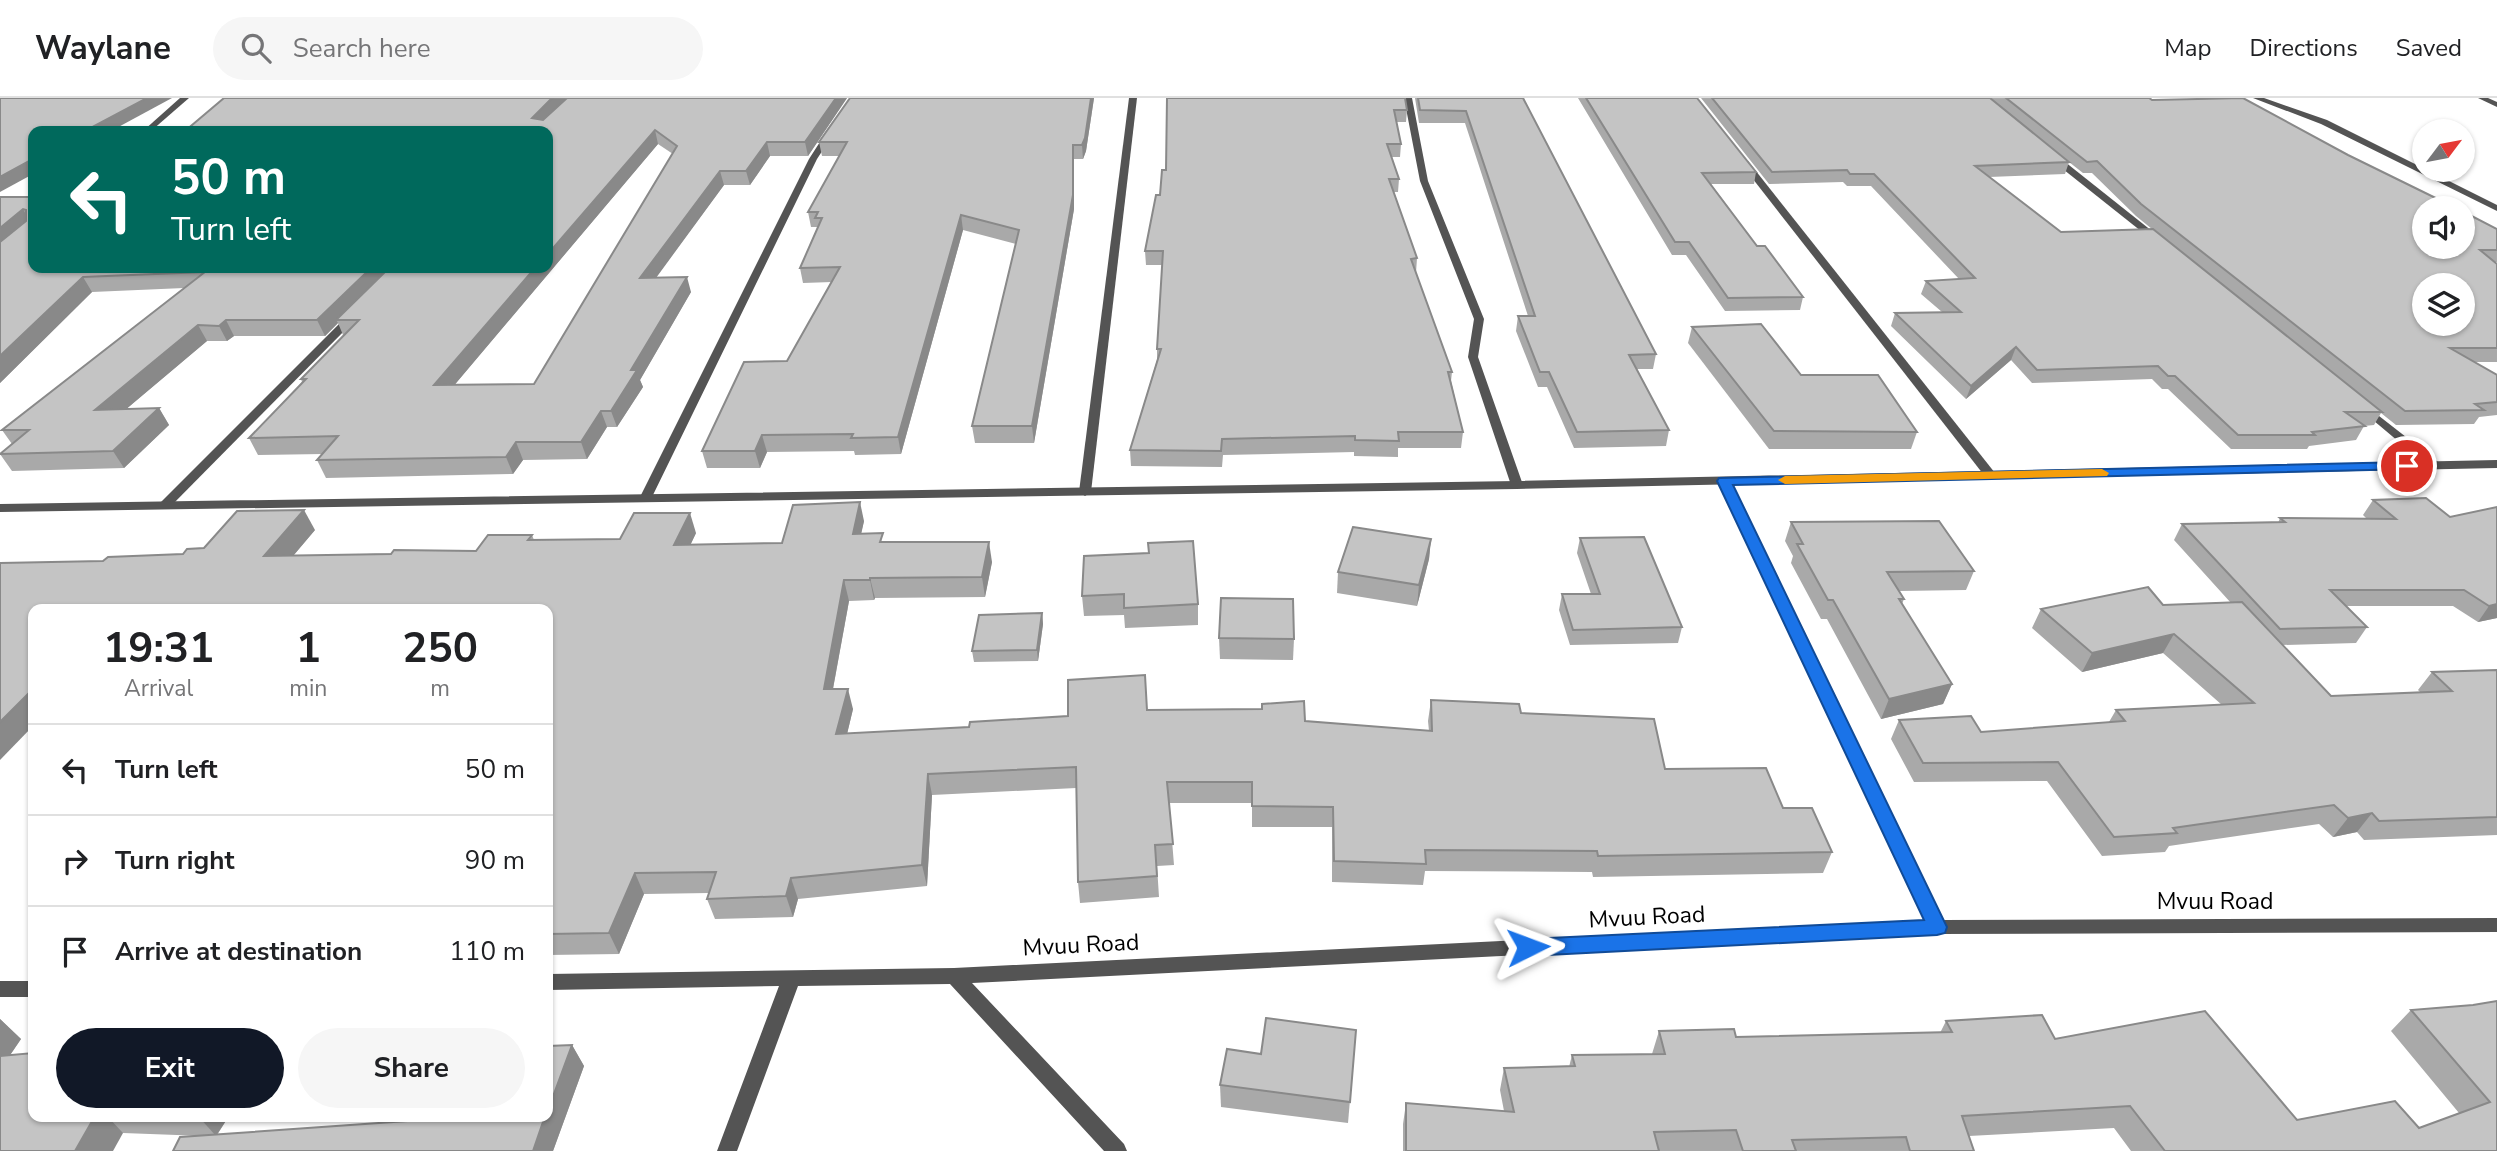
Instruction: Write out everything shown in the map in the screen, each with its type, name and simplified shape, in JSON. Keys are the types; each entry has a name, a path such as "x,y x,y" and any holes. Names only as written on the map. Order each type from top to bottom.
{"street":[{"path":"153,126 185,98"},
{"path":"1085,492 1133,98"},
{"path":"1408,98 1424,181 1479,320 1479,332 1473,343 1473,357 1517,485"},
{"path":"2257,98 2324,122 2497,208"},
{"path":"2482,98 2497,105"},
{"path":"646,497 813,159 840,118"},
{"path":"2043,149 2170,250"},
{"path":"1737,152 1991,476"},
{"path":"166,505 358,311"},
{"path":"2360,404 2434,465"},
{"path":"0,508 1517,485 2497,464"},
{"path":"1724,481 1937,927"},
{"name":"Mvuu Road","path":"553,982 954,976 1937,927 2497,925"},
{"path":"954,976 1117,1151"},
{"path":"727,1151 791,979"},
{"path":"0,989 28,989"}],"building":[{"path":"0,98 147,98 94,126 28,126 28,162 0,177"},
{"path":"224,98 552,98 532,118 543,120 567,98 836,98 805,142 767,142 746,171 720,171 640,278 687,277 631,370 637,370 611,411 601,411 581,442 516,442 506,457 317,460 338,436 249,438 306,379 301,379 359,320 336,320 384,273 531,273 434,385 534,384 677,146 655,130 553,248 553,126 191,126"},
{"path":"850,98 1091,98 1085,138 1082,145 1073,145 1073,195 1032,426 972,426 1019,230 961,215 898,437 851,438 853,434 762,435 755,451 702,451 744,362 787,361 840,267 800,268 822,218 815,218 818,212 808,212 847,142 819,142"},
{"path":"1167,98 1405,98 1407,110 1394,110 1401,144 1387,144 1399,179 1389,179 1417,258 1411,259 1452,372 1448,372 1463,432 1398,432 1399,441 1355,440 1355,436 1222,439 1221,451 1130,450 1161,349 1157,349 1163,251 1145,251 1156,195 1160,195 1162,170 1166,170"},
{"path":"1418,98 1523,98 1656,354 1629,355 1669,430 1577,432 1549,372 1540,372 1518,316 1535,316 1466,111 1420,110"},
{"path":"1586,98 1697,98 1756,172 1702,173 1757,246 1765,246 1803,297 1728,298 1689,242 1675,242"},
{"path":"1712,98 1990,98 2069,162 1975,166 2061,232 2153,229 2382,412 2345,412 2365,426 2312,432 2315,435 2238,435 2175,376 2168,376 2158,366 2037,370 2016,347 1971,386 1895,313 1961,312 1926,281 1975,278 1874,174 1850,174 1847,170 1772,172"},
{"path":"2006,98 2243,98 2348,155 2432,196 2412,196 2412,259 2475,259 2475,218 2497,229 2497,250 2480,250 2497,264 2497,348 2450,348 2497,375 2497,402 2475,404 2484,410 2405,411 2141,204 2097,161 2087,162"},
{"path":"0,197 28,197 28,273 181,273 83,277 0,356 0,242 26,221 26,210 23,209 0,228"},
{"path":"204,273 366,273 317,320 226,320 219,326 198,325 95,410 159,408 113,451 0,454 29,430 2,430"},
{"path":"1761,324 1801,375 1878,375 1917,432 1774,431 1692,327"},
{"path":"2426,498 2450,517 2497,507 2497,604 2489,606 2464,590 2330,590 2367,627 2280,629 2182,524 2285,522 2280,518 2396,519 2373,500"},
{"path":"860,502 853,534 883,533 880,542 989,542 982,577 844,580 824,689 848,689 836,734 969,727 970,722 1068,716 1068,680 1145,675 1147,710 1262,709 1262,704 1304,701 1305,721 1432,731 1431,700 1519,704 1521,713 1654,719 1665,769 1766,768 1783,808 1812,808 1832,852 1598,856 1597,851 1425,850 1426,864 1334,861 1333,807 1252,806 1252,782 1167,782 1173,844 1155,845 1157,876 1078,882 1076,767 928,774 922,865 791,878 786,896 707,899 716,872 635,873 609,933 553,934 553,604 28,604 28,694 0,722 0,563 103,561 108,557 183,554 187,549 204,548 237,511 304,510 264,556 391,554 394,550 476,551 488,535 532,535 528,540 620,539 634,513 690,513 674,545 782,543 793,505"},
{"path":"1939,521 1974,571 1887,572 1904,599 1899,599 1952,684 1889,699 1833,600 1828,600 1797,544 1803,544 1791,522"},
{"path":"1353,527 1431,539 1419,585 1338,572"},
{"path":"1644,537 1682,627 1573,630 1562,594 1600,594 1580,538"},
{"path":"1193,541 1198,604 1124,608 1124,594 1082,596 1084,556 1149,553 1148,543"},
{"path":"2148,587 2163,605 2242,602 2331,696 2452,691 2432,672 2497,670 2497,817 2379,821 2372,813 2348,818 2334,805 2173,828 2177,833 2114,837 2058,762 1923,763 1899,720 1971,716 1981,732 2125,721 2116,710 2254,703 2174,634 2092,653 2041,609"},
{"path":"1221,598 1293,599 1294,639 1219,638"},
{"path":"1042,613 1037,650 972,651 979,615"},
{"path":"2497,1001 2497,1151 2165,1151 2130,1106 1962,1116 1974,1151 1910,1151 1906,1137 1792,1140 1796,1151 1743,1151 1736,1130 1654,1132 1659,1151 1406,1151 1406,1103 1514,1112 1504,1068 1575,1066 1572,1055 1665,1054 1659,1031 1734,1029 1736,1037 1952,1032 1946,1021 2042,1015 2055,1039 2205,1011 2297,1120 2395,1101 2419,1128 2490,1102 2411,1010"},
{"path":"1266,1018 1356,1030 1350,1102 1220,1085 1227,1049 1261,1054"},
{"path":"572,1045 553,1096 553,1046"},
{"path":"28,1053 28,1122 92,1122 75,1151 0,1151 0,1056"},
{"path":"393,1122 543,1122 533,1151 173,1151 180,1137"}],"slow traffic":[{"path":"1785,480 2102,473"}],"route":[{"path":"1528,947 1937,927 1724,481 2407,466"}]}
